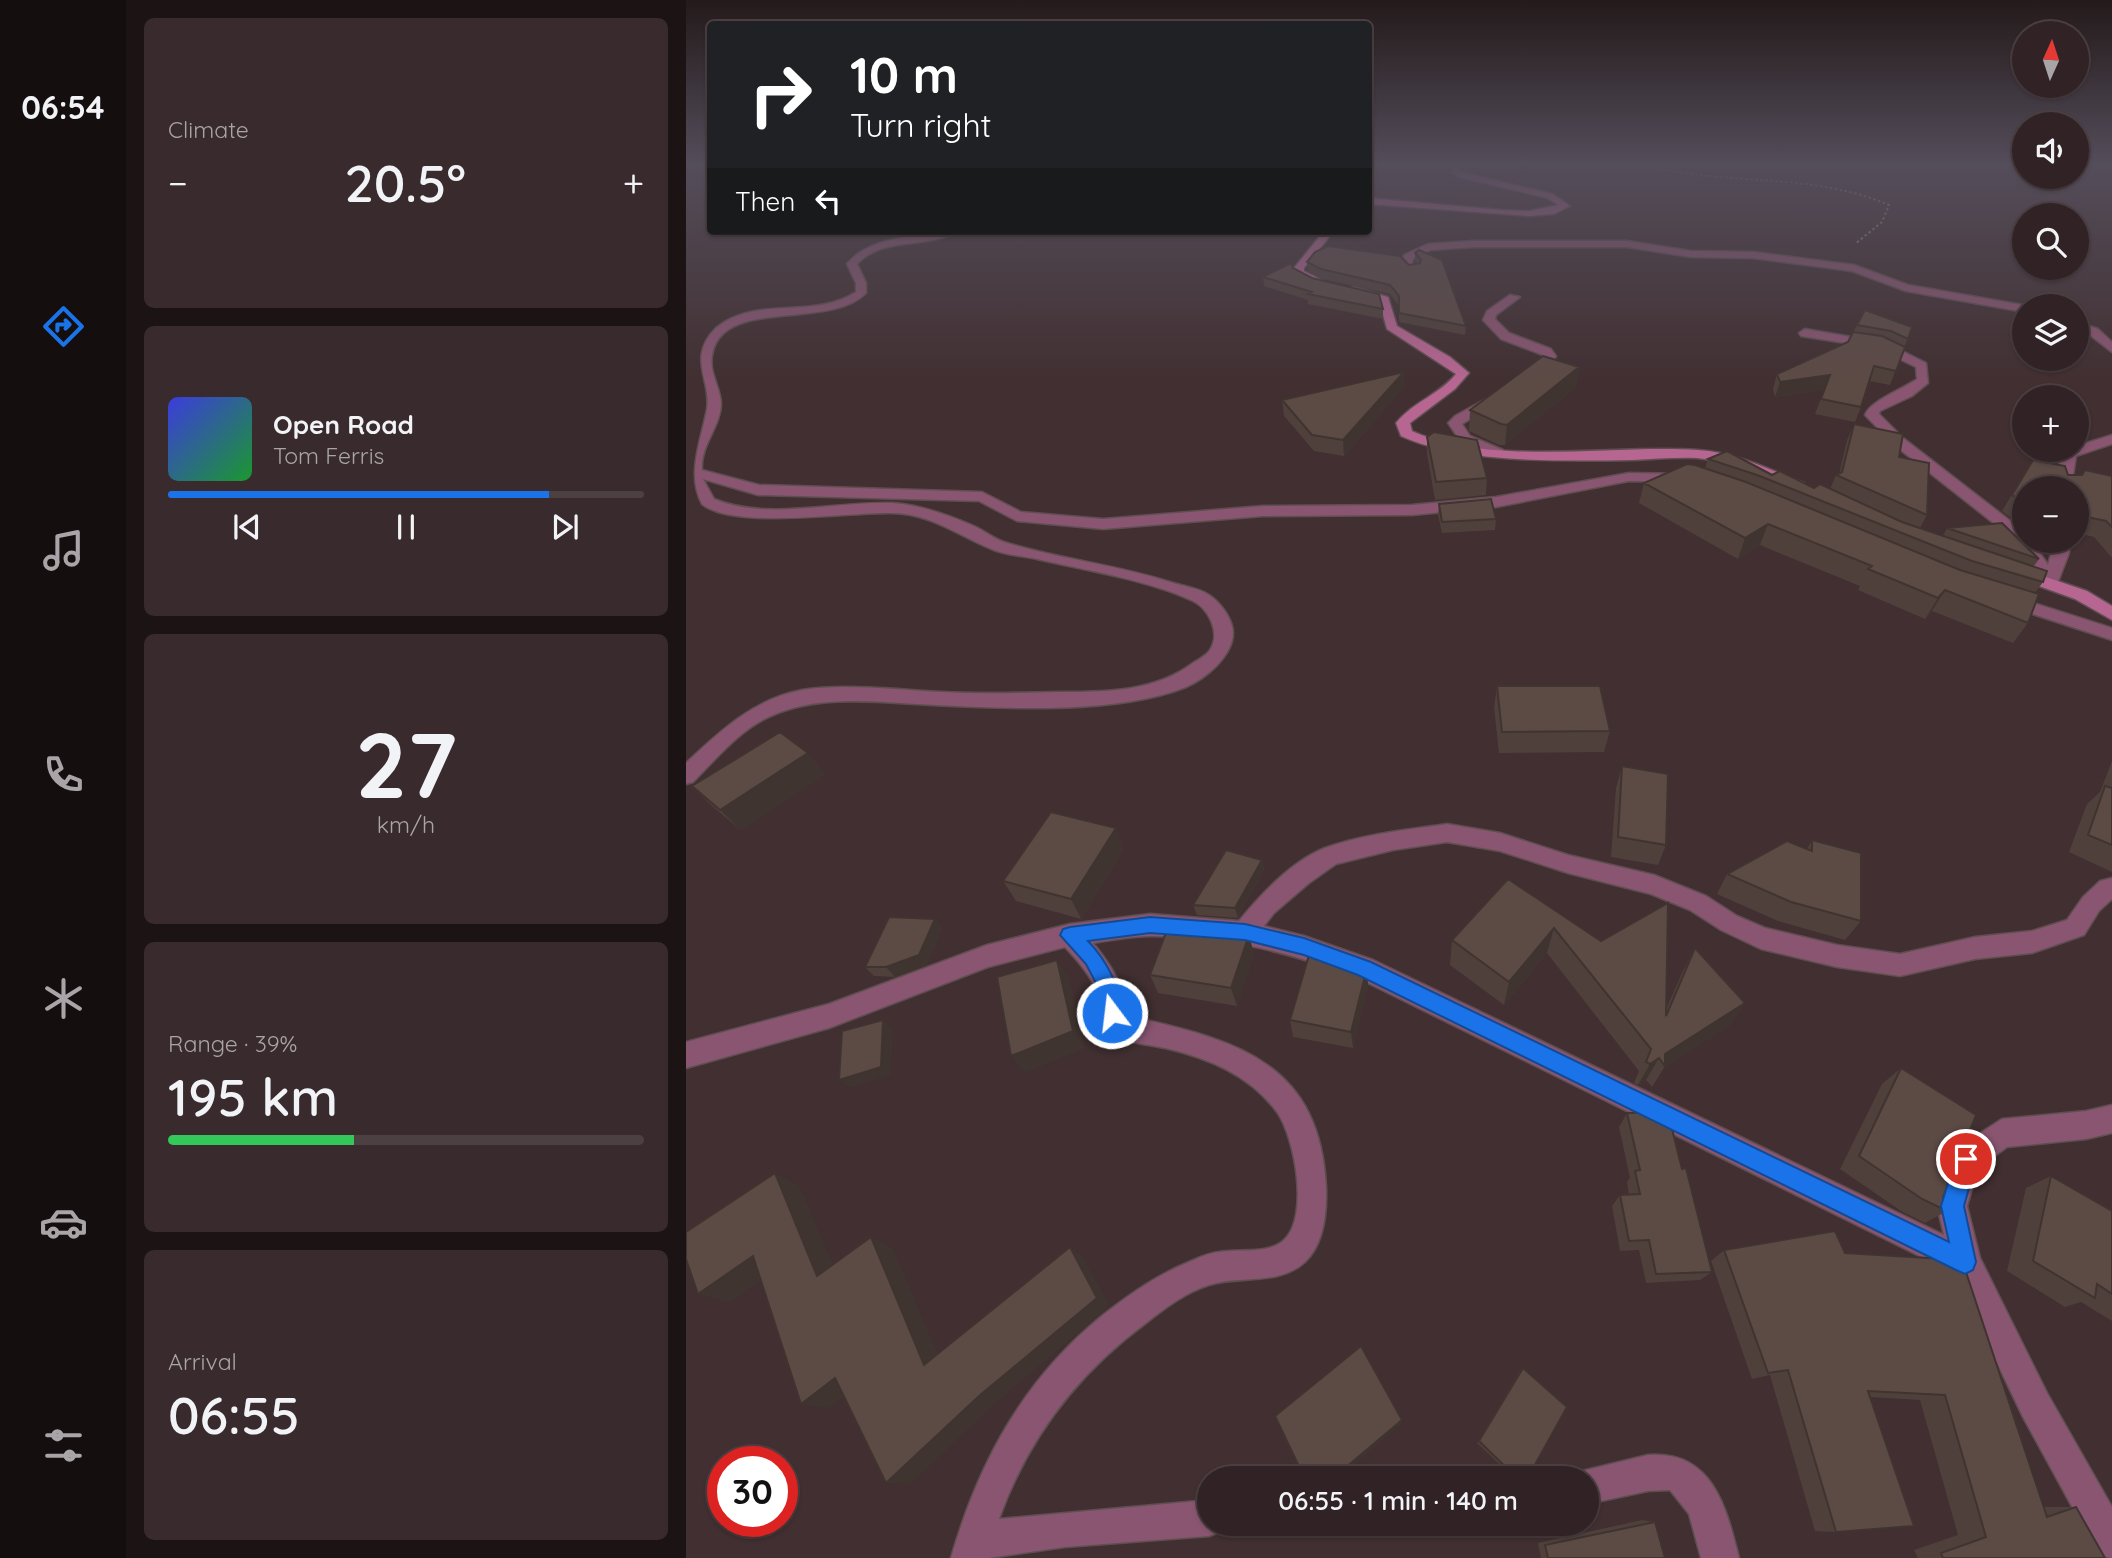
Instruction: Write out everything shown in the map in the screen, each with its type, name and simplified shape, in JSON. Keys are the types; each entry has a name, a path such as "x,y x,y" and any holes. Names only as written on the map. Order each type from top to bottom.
{"street":[{"path":"694,472 695,456 714,404 703,355 710,340 744,318 765,312 815,311 844,304 861,293 861,283 852,264 857,256 887,245 926,237"},
{"path":"1324,237 1299,268 1299,273 1317,283 1385,299 1390,306 1391,327 1400,336 1440,357 1463,373 1458,382 1410,414 1404,423 1406,433 1422,440 1465,450 1498,453 1725,457 1811,491"},
{"path":"1413,268 1407,264 1408,257 1428,247 1499,243 1627,244 1690,254 1753,255 1854,268 1906,288 2012,307"},
{"path":"1498,453 1459,434 1455,423 1548,361 1550,356 1541,348 1505,336 1492,326 1489,320 1491,313 1514,298"},
{"path":"2089,330 2112,348"},
{"path":"1805,333 1873,344 1905,355 1922,366 1923,380 1906,393 1874,409 1872,415 1898,441 2016,533 2032,551 2050,583"},
{"path":"2065,476 2070,453 2112,439"},
{"path":"686,454 692,456 694,472 705,497 719,507 769,512 894,508 908,510 958,526 999,546 1164,584 1202,598 1219,616 1224,633 1218,654 1182,681 1148,692 1093,699 1034,701 876,695 803,697 763,712 730,733 686,776"},
{"path":"694,472 758,490 912,492 982,497 1017,516 1103,524 1263,511 1412,510 1496,502 1629,477 1666,476 1705,482"},
{"path":"2050,583 2061,553"},
{"path":"2000,567 2081,595 2112,614"},
{"path":"1989,594 2112,634"},
{"path":"1245,932 1266,906 1330,856 1447,832 1500,842 1568,864 1654,885 1698,904 1761,938 1837,956 1900,965 1975,948 2032,942 2075,928 2091,904 2108,888 2112,888"},
{"path":"686,1055 829,1016 987,956 1070,935 1150,925 1245,932 1304,947 1364,968 1965,1262"},
{"path":"1070,935 1093,958 1108,988 1112,1013 1121,1023 1137,1032 1211,1047 1240,1060 1288,1105 1303,1134 1312,1186 1310,1217 1307,1234 1295,1251 1269,1263 1212,1269 1175,1284 1096,1340 1058,1378 1016,1436 991,1488 972,1549 1065,1529 1197,1519"},
{"path":"2112,1119 2086,1125 2002,1133 1966,1159 1952,1206 1965,1262 2035,1405 2112,1543"},
{"path":"1599,1484 1659,1472 1679,1475 1696,1492 1713,1531 1720,1558"}],"path":[{"path":"1808,262 1853,245 1864,237"}],"building":[{"path":"1328,246 1400,256 1409,265 1420,263 1421,260 1415,253 1419,250 1442,260 1466,326 1399,313 1399,296 1390,285 1321,269 1307,262 1315,252"},
{"path":"1291,263 1293,268 1312,278 1379,294 1383,309 1308,294 1312,292 1263,277"},
{"path":"1865,310 1912,327 1908,339 1891,331 1857,325"},
{"path":"1853,332 1882,336 1905,347 1896,371 1874,366 1861,407 1821,399 1830,375 1780,382 1777,374 1848,342"},
{"path":"1543,356 1579,367 1507,425 1470,410"},
{"path":"1404,372 1343,440 1312,435 1282,400"},
{"path":"1854,424 1903,434 1899,457 1929,463 1927,515 1836,475 1842,472"},
{"path":"1434,432 1477,440 1487,478 1436,482 1427,437"},
{"path":"1727,451 1772,475 1780,471 1814,488 1820,484 1902,522 2047,571 2043,582 1972,561 1757,475 1708,459"},
{"path":"2032,462 2044,462 2065,466 2068,475 2082,475 2085,470 2112,476 2112,527 2106,521 2089,517 2089,476 2023,476"},
{"path":"1687,464 1746,482 1960,570 2039,594 2028,623 1945,590 1938,598 1868,569 1872,566 1768,524 1745,538 1644,483"},
{"path":"1491,499 1496,519 1442,522 1439,504"},
{"path":"2002,523 2012,533 2012,550 1947,528"},
{"path":"2021,553 2033,553 2039,559"},
{"path":"1497,686 1600,686 1610,731 1502,732"},
{"path":"780,732 808,753 720,810 692,786"},
{"path":"1622,766 1668,774 1666,845 1618,837"},
{"path":"2105,786 2112,788 2112,845 2088,835"},
{"path":"1051,812 1116,828 1071,899 1003,881"},
{"path":"1812,840 1861,853 1861,921 1791,902 1727,874 1787,841 1812,851"},
{"path":"1226,850 1262,860 1235,908 1193,905"},
{"path":"1508,879 1601,941 1668,903 1666,1016 1695,948 1745,1003 1665,1054 1665,1066 1659,1058 1650,1064 1646,1062 1651,1049 1554,928 1509,982 1452,940"},
{"path":"889,917 935,919 919,955 886,967 865,967"},
{"path":"1170,922 1218,925 1216,929 1249,935 1231,988 1150,975"},
{"path":"1309,955 1367,968 1351,1032 1290,1020"},
{"path":"1057,960 1073,1031 1011,1056 997,977"},
{"path":"883,1020 881,1067 839,1080 842,1031"},
{"path":"1901,1068 1976,1115 1943,1197 1947,1211 1922,1199 1859,1156"},
{"path":"1659,1112 1669,1117 1682,1169 1686,1168 1712,1272 1656,1274 1649,1240 1629,1241 1620,1195 1640,1194 1635,1171 1640,1170 1627,1113"},
{"path":"775,1173 817,1276 871,1237 924,1365 1070,1247 1097,1298 979,1396 886,1483 835,1378 801,1404 753,1256 698,1294 686,1259 686,1232"},
{"path":"2051,1176 2112,1211 2112,1294 2097,1284 2095,1298 2033,1261"},
{"path":"1835,1231 1845,1253 1962,1260 2047,1517 2076,1507 2105,1558 1943,1558 1941,1553 1986,1537 1945,1395 1868,1391 1914,1526 1836,1532 1788,1370 1768,1373 1724,1250"},
{"path":"1361,1346 1402,1420 1347,1466 1299,1466 1275,1416"},
{"path":"1523,1368 1567,1407 1534,1466 1505,1466 1479,1441"},
{"path":"1655,1522 1665,1558 1548,1558 1545,1545 1599,1536 1599,1534"}],"route":[{"path":"1112,1013 1108,988 1093,958 1070,935 1150,925 1245,932 1304,947 1364,968 1965,1262 1952,1206 1966,1159"}]}
